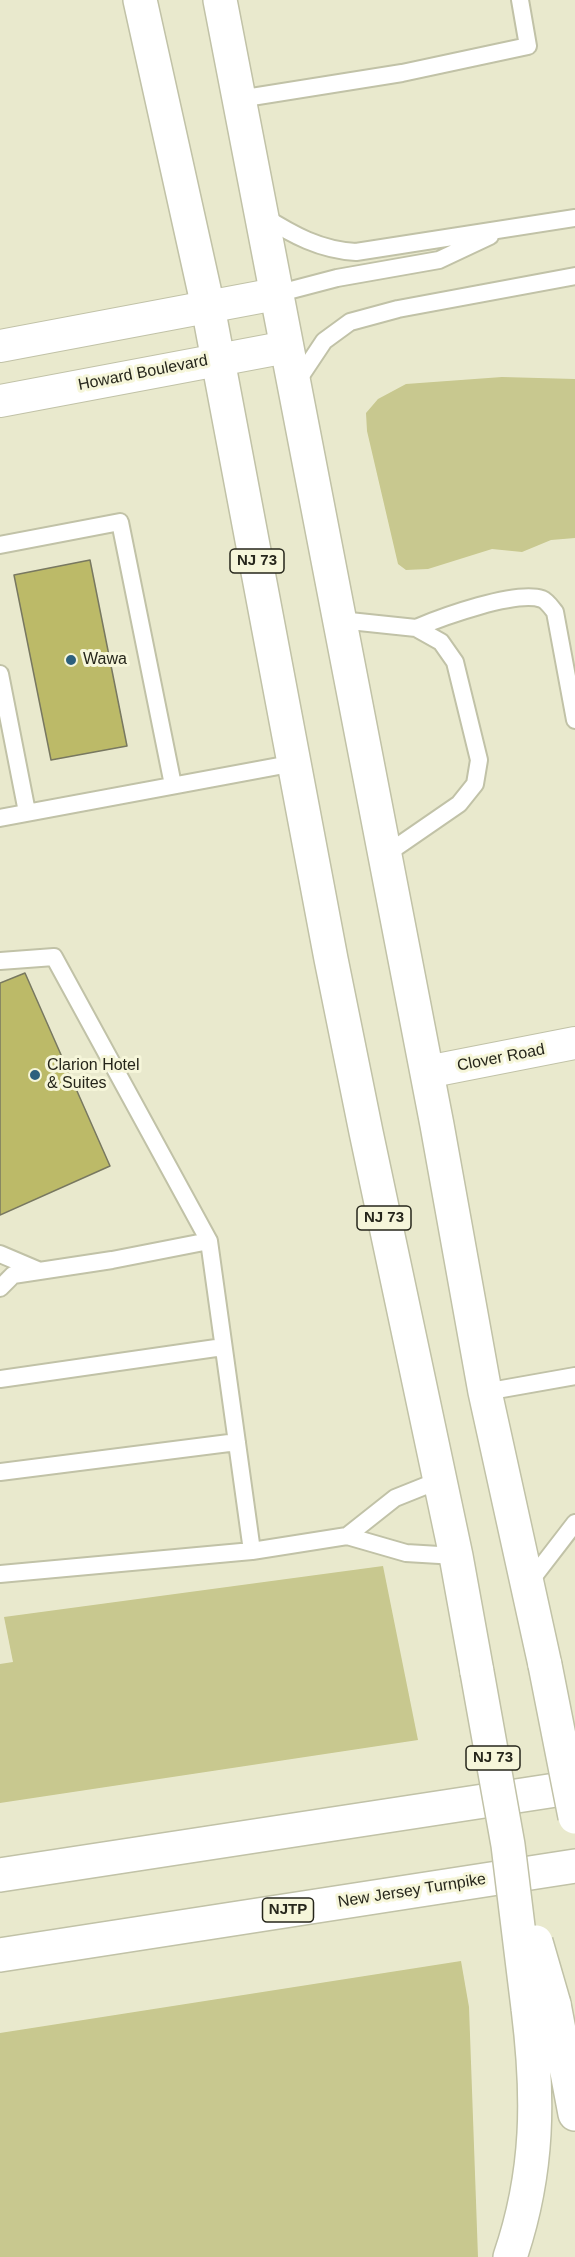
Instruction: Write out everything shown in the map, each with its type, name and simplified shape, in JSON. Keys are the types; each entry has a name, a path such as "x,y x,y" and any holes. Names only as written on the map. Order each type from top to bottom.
{"highway":[{"name":"NJ 73","path":"140,0 219,359 366,1132 456,1556 508,1845 541,2006 575,2114"},
{"path":"220,0 427,1072 485,1392 546,1665 575,1817"},
{"path":"0,1875 575,1787"},
{"name":"New Jersey Turnpike","path":"0,1955 575,1866"},
{"path":"510,2257 527,2193 534,2146 541,2006"}],"street":[{"path":"0,346 276,294"},
{"name":"Howard Boulevard","path":"0,401 286,347"},
{"name":"Clover Road","path":"427,1072 575,1043"}],"lane":[{"path":"239,99 402,73 528,46 520,0"},
{"path":"261,215 291,234 319,246 356,252 575,218"},
{"path":"276,294 337,278 439,260 507,228"},
{"path":"294,386 324,341 350,322 398,309 575,276"},
{"path":"0,545 120,522 173,785"},
{"path":"416,628 455,612 526,596 544,599 555,612 575,720"},
{"path":"340,620 416,628 441,642 455,662 479,760 475,784 459,804 385,855"},
{"path":"0,674 27,812"},
{"path":"0,818 295,763"},
{"path":"0,961 54,957 209,1241 252,1551"},
{"path":"0,1288 13,1275 100,1262 209,1241"},
{"path":"0,1254 41,1271"},
{"path":"0,1379 223,1347"},
{"path":"485,1392 575,1376"},
{"path":"0,1472 237,1442"},
{"path":"347,1536 395,1498 440,1480"},
{"path":"527,1584 575,1523"},
{"path":"0,1574 252,1551 347,1536 406,1553 456,1556"}],"green space":[{"path":"502,377 575,379 575,538 551,540 522,552 492,549 428,569 406,570 398,564 367,431 366,413 378,399 406,384"},
{"path":"383,1566 418,1740 0,1803 0,1664 13,1662 4,1617"},
{"path":"461,1961 469,2007 478,2257 0,2257 0,2033"}],"building":[{"name":"Wawa","path":"90,560 127,746 51,760 14,575"},
{"name":"Clarion Hotel & Suites","path":"25,973 110,1166 0,1215 0,983"}],"place":[{"name":"Wawa","path":"71,660"},
{"name":"Clarion Hotel & Suites","path":"35,1075"}]}
